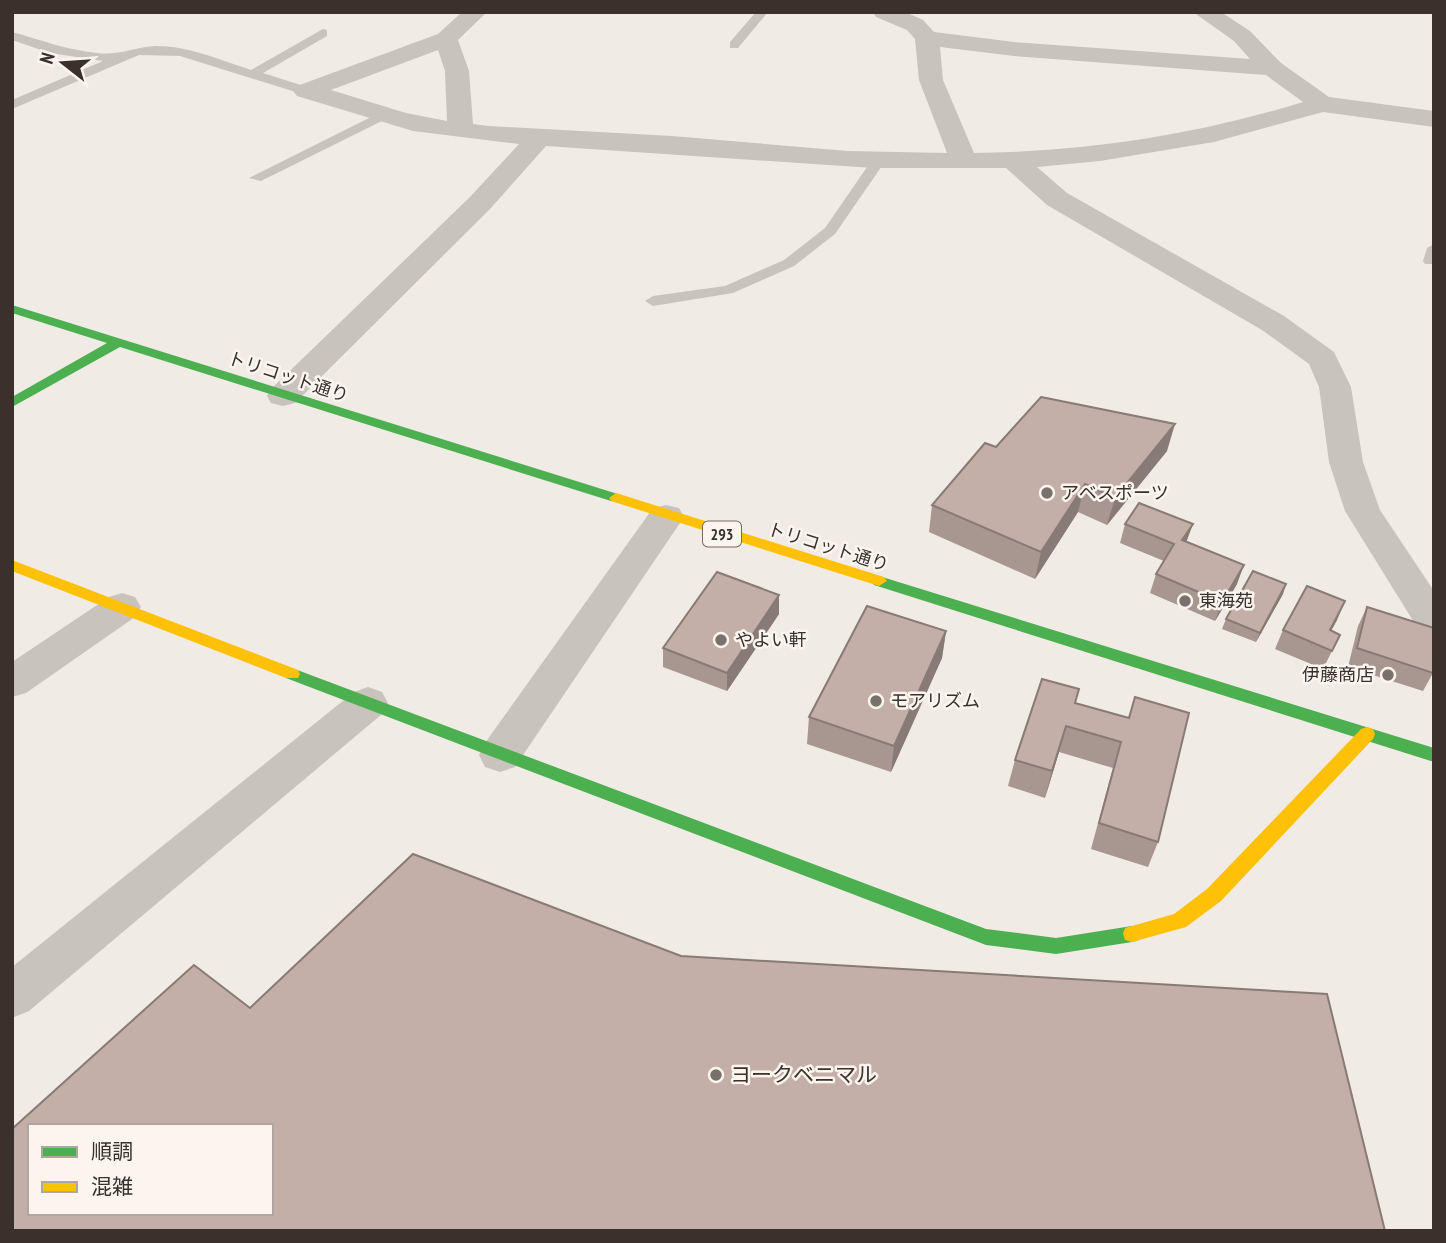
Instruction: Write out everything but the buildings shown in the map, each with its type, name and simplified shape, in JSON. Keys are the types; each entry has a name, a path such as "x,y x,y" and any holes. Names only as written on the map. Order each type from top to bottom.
{"main road":[{"name":"トリコット通り","path":"12,309 666,517 1434,755"},
{"path":"12,403 117,343"},
{"path":"12,565 500,755 986,937 1056,946 1112,939 1179,921 1214,895 1367,734"}],"street":[{"path":"306,91 446,38 476,12"},
{"path":"884,12 915,25 926,38 931,80 963,160"},
{"path":"1205,12 1242,36 1272,68 1322,104"},
{"path":"1242,36 1251,12"},
{"path":"446,38 457,71 460,130"},
{"path":"926,38 1014,49 1272,68"},
{"path":"306,91 385,114 460,130 539,138 666,144 879,160 1013,160 1178,144 1275,121 1322,104 1434,119"},
{"path":"283,396 480,203 539,138"},
{"path":"1013,160 1057,199 1273,323 1323,359 1335,387 1346,462 1363,511 1434,622"},
{"path":"500,755 666,517"},
{"path":"12,682 122,607"},
{"path":"12,996 368,703"}],"lane":[{"path":"734,45 762,12"},
{"path":"253,74 323,33"},
{"path":"12,36 50,49 119,58"},
{"path":"12,105 137,51 181,51 306,91"},
{"path":"256,178 385,114"},
{"path":"653,301 728,290 789,262 830,231 879,160"}],"traffic: fast":[{"path":"12,309 616,498"},
{"path":"12,403 117,343"},
{"path":"879,581 1434,755"},
{"path":"292,674 986,937 1056,946 1132,934"}],"traffic: slow":[{"path":"616,498 879,581"},
{"path":"12,565 292,674"},
{"path":"1132,934 1179,921 1214,895 1367,734"}],"place":[{"name":"アベスポーツ","path":"1047,493"},
{"name":"東海苑","path":"1185,601"},
{"name":"やよい軒","path":"721,640"},
{"name":"伊藤商店","path":"1388,675"},
{"name":"モアリズム","path":"876,701"},
{"name":"ヨークベニマル","path":"716,1075"}]}
